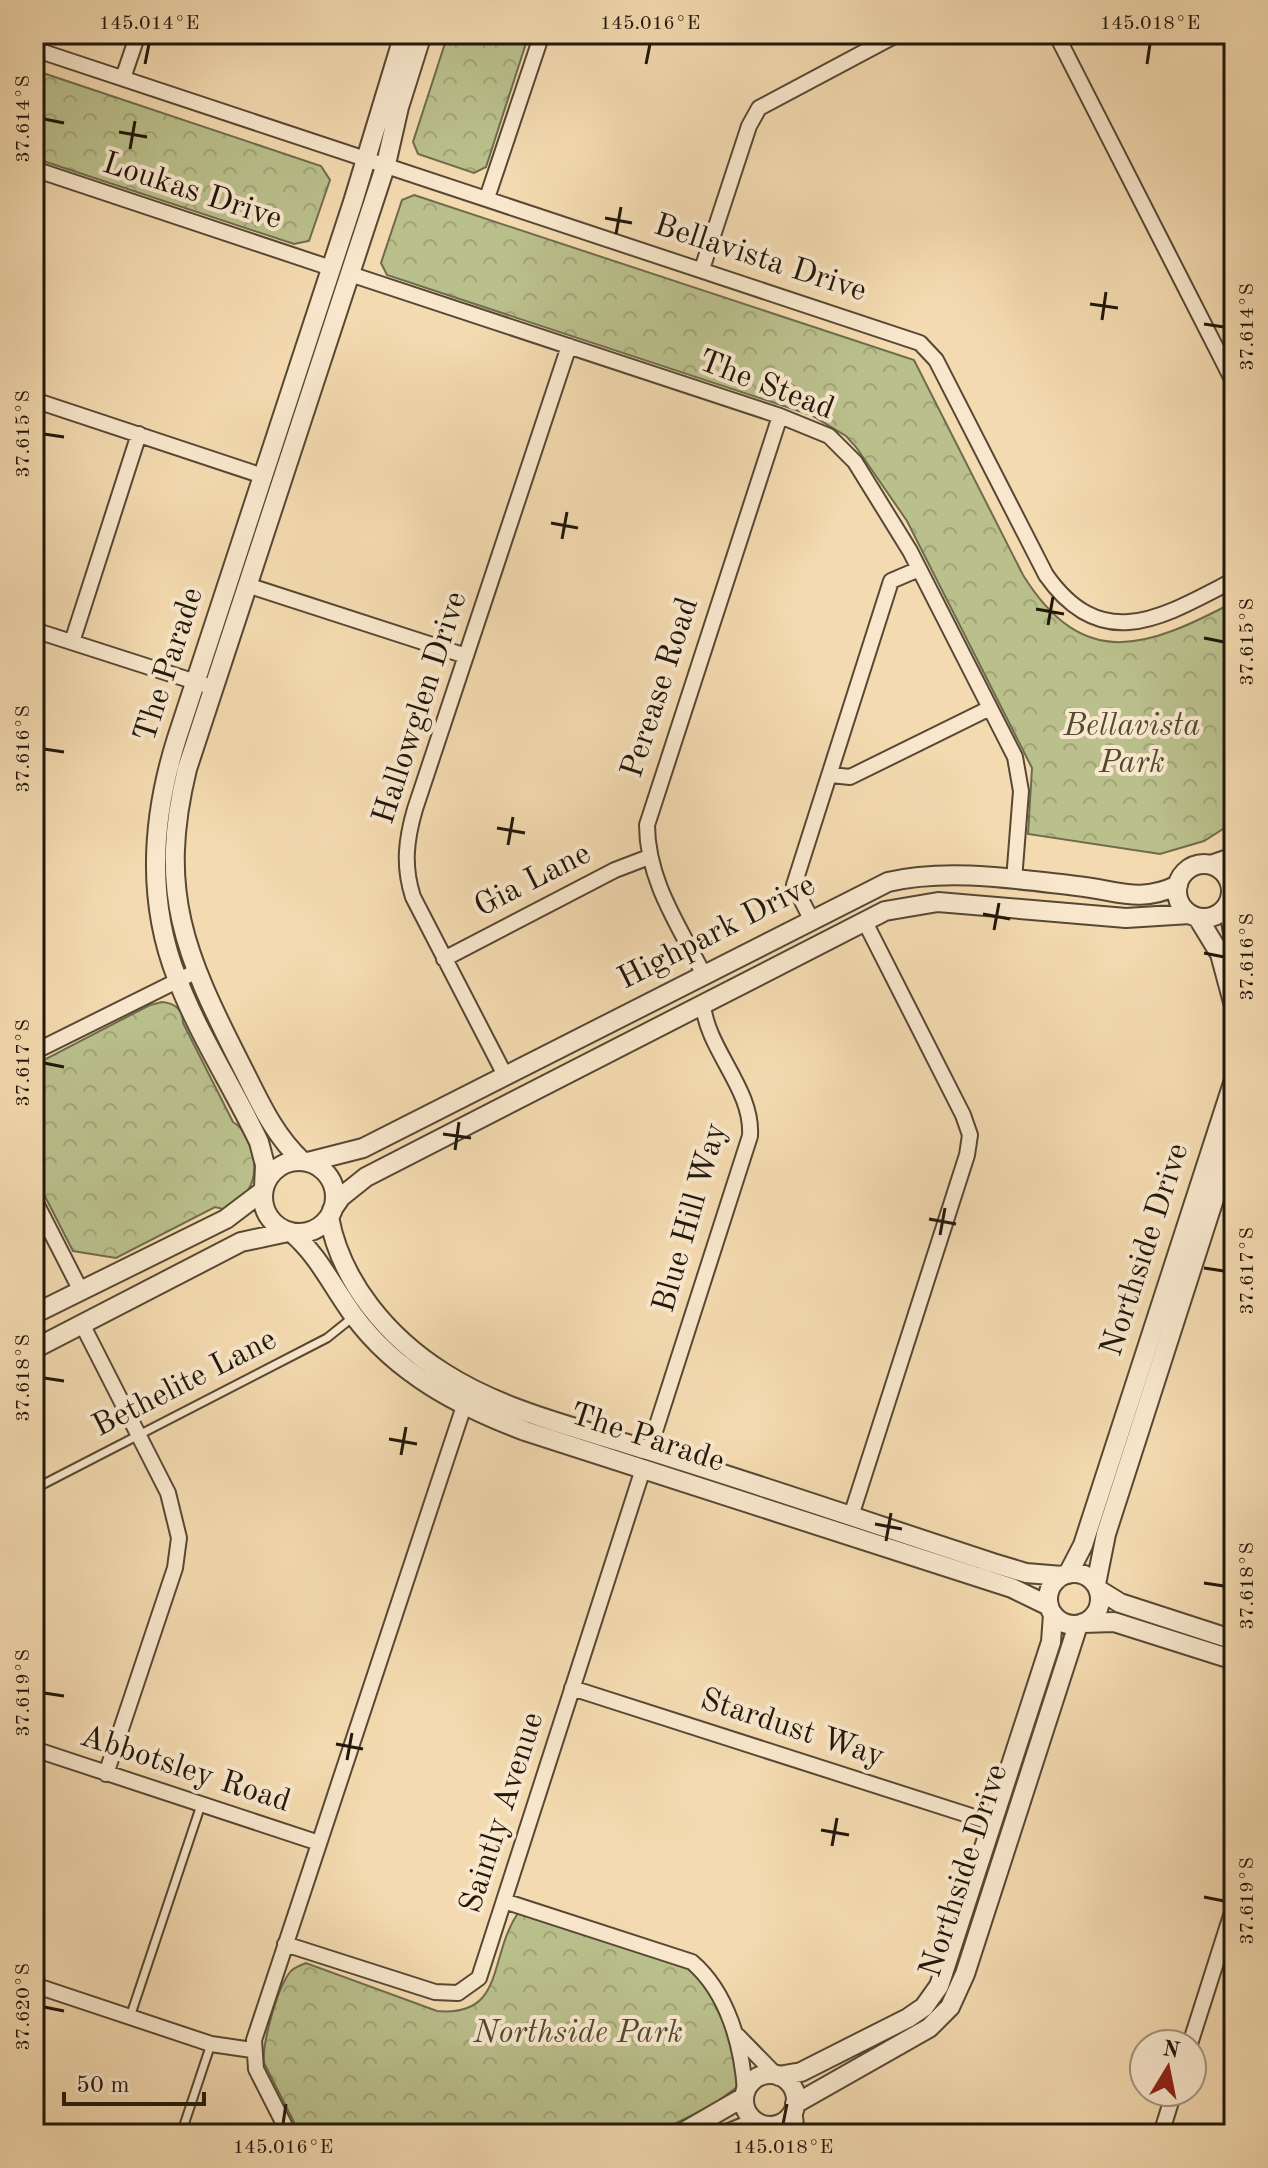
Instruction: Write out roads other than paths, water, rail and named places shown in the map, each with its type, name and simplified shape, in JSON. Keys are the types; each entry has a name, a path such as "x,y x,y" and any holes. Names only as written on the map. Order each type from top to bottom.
{"street":[{"path":"123,78 138,34"},
{"name":"The Parade","path":"305,1162 277,1136 195,972 177,904 174,841 204,685 263,476 404,34"},
{"name":"The Parade","path":"263,1189 265,1165 259,1142 177,980 159,908 156,831 162,789 247,585 386,164 399,107 422,34"},
{"path":"487,198 542,34"},
{"path":"702,269 749,126 759,108 778,95 898,34"},
{"path":"1056,34 1234,383"},
{"name":"Bellavista Drive","path":"34,49 909,338 929,350 1046,575 1069,603 1084,612 1119,623 1153,620 1234,580"},
{"name":"Loukas Drive","path":"34,169 331,268"},
{"name":"The Stead","path":"350,274 780,416 829,436 843,447 892,520 1015,757 1021,779 1014,880"},
{"name":"Hallowglen Drive","path":"505,1075 413,897 408,881 406,849 466,656 569,346"},
{"path":"34,400 263,476"},
{"name":"Perease Road","path":"703,973 656,881 649,857 647,825 780,416"},
{"path":"72,642 139,434"},
{"path":"811,919 794,885 891,581 919,569"},
{"path":"247,585 466,656"},
{"path":"34,630 204,685"},
{"path":"831,775 850,777 990,708"},
{"name":"Gia Lane","path":"444,959 615,870 649,857"},
{"path":"1234,857 1211,865 1194,866 1178,885 1179,902 1194,916 1220,954 1234,1006"},
{"path":"1211,865 1229,881 1234,938"},
{"name":"Highpark Drive","path":"305,1162 363,1148 811,919 874,888 908,877 954,875 1138,896 1157,895 1178,885"},
{"path":"1194,916 1215,916 1231,899"},
{"name":"Highpark Drive","path":"330,1213 347,1191 366,1177 885,911 921,902 1126,918 1194,916"},
{"path":"845,1535 967,1155 970,1135 963,1115 865,922"},
{"path":"34,1052 195,972"},
{"name":"Blue Hill Way","path":"649,1450 750,1136 747,1110 708,1033 703,1005"},
{"name":"Northside Drive","path":"1097,1587 1102,1547 1227,1145 1234,1080"},
{"name":"Northside Drive","path":"1065,1575 1083,1545 1227,1145"},
{"path":"34,1314 226,1219 263,1189 278,1167 305,1162 328,1176 333,1186 330,1213 312,1230 241,1242 34,1349"},
{"path":"263,1189 263,1202 271,1220 290,1232"},
{"path":"34,1199 81,1291"},
{"name":"The Parade","path":"330,1213 338,1254 366,1301 384,1323 422,1358 490,1397 1026,1573 1065,1575"},
{"name":"The Parade","path":"290,1232 320,1261 354,1316 403,1366 464,1406 525,1431 1012,1588 1051,1610"},
{"path":"82,1324 174,1508 178,1553 106,1774"},
{"path":"289,2134 256,2069 252,2050 464,1406"},
{"name":"Saintly Avenue","path":"285,1944 427,1990 458,1993 479,1978 643,1469"},
{"path":"1234,1640 1120,1603 1086,1576 1065,1575 1050,1589 1051,1610 1064,1623 1114,1622 1234,1660"},
{"path":"1080,1624 1098,1610 1097,1587"},
{"name":"Northside Drive","path":"777,2075 801,2072 837,2055 908,2018 932,1997 945,1973 1051,1642 1051,1610"},
{"name":"Northside Drive","path":"795,2106 929,2028 950,2007 965,1974 1080,1624"},
{"name":"Stardust Way","path":"572,1688 993,1823"},
{"name":"Abbotsley Road","path":"34,1749 319,1843"},
{"path":"993,1823 1012,1830"},
{"path":"504,1901 692,1962 711,1983 738,2036 792,2087 797,2134"},
{"path":"1195,2028 1234,1906"},
{"path":"34,1985 211,2044 252,2050"},
{"path":"738,2036 746,2108 763,2127"},
{"path":"680,2134 745,2094 760,2076 777,2075"},
{"path":"727,2134 781,2123 795,2106"},
{"path":"1161,2134 1169,2108"}],"lane":[{"name":"Bethelite Lane","path":"34,1489 327,1338 354,1316"},
{"path":"130,2017 201,1805"},
{"path":"181,2134 211,2044"}],"park label":[{"name":"Bellavista Park","path":"1132,746"},
{"name":"Northside Park","path":"578,2034"}]}
